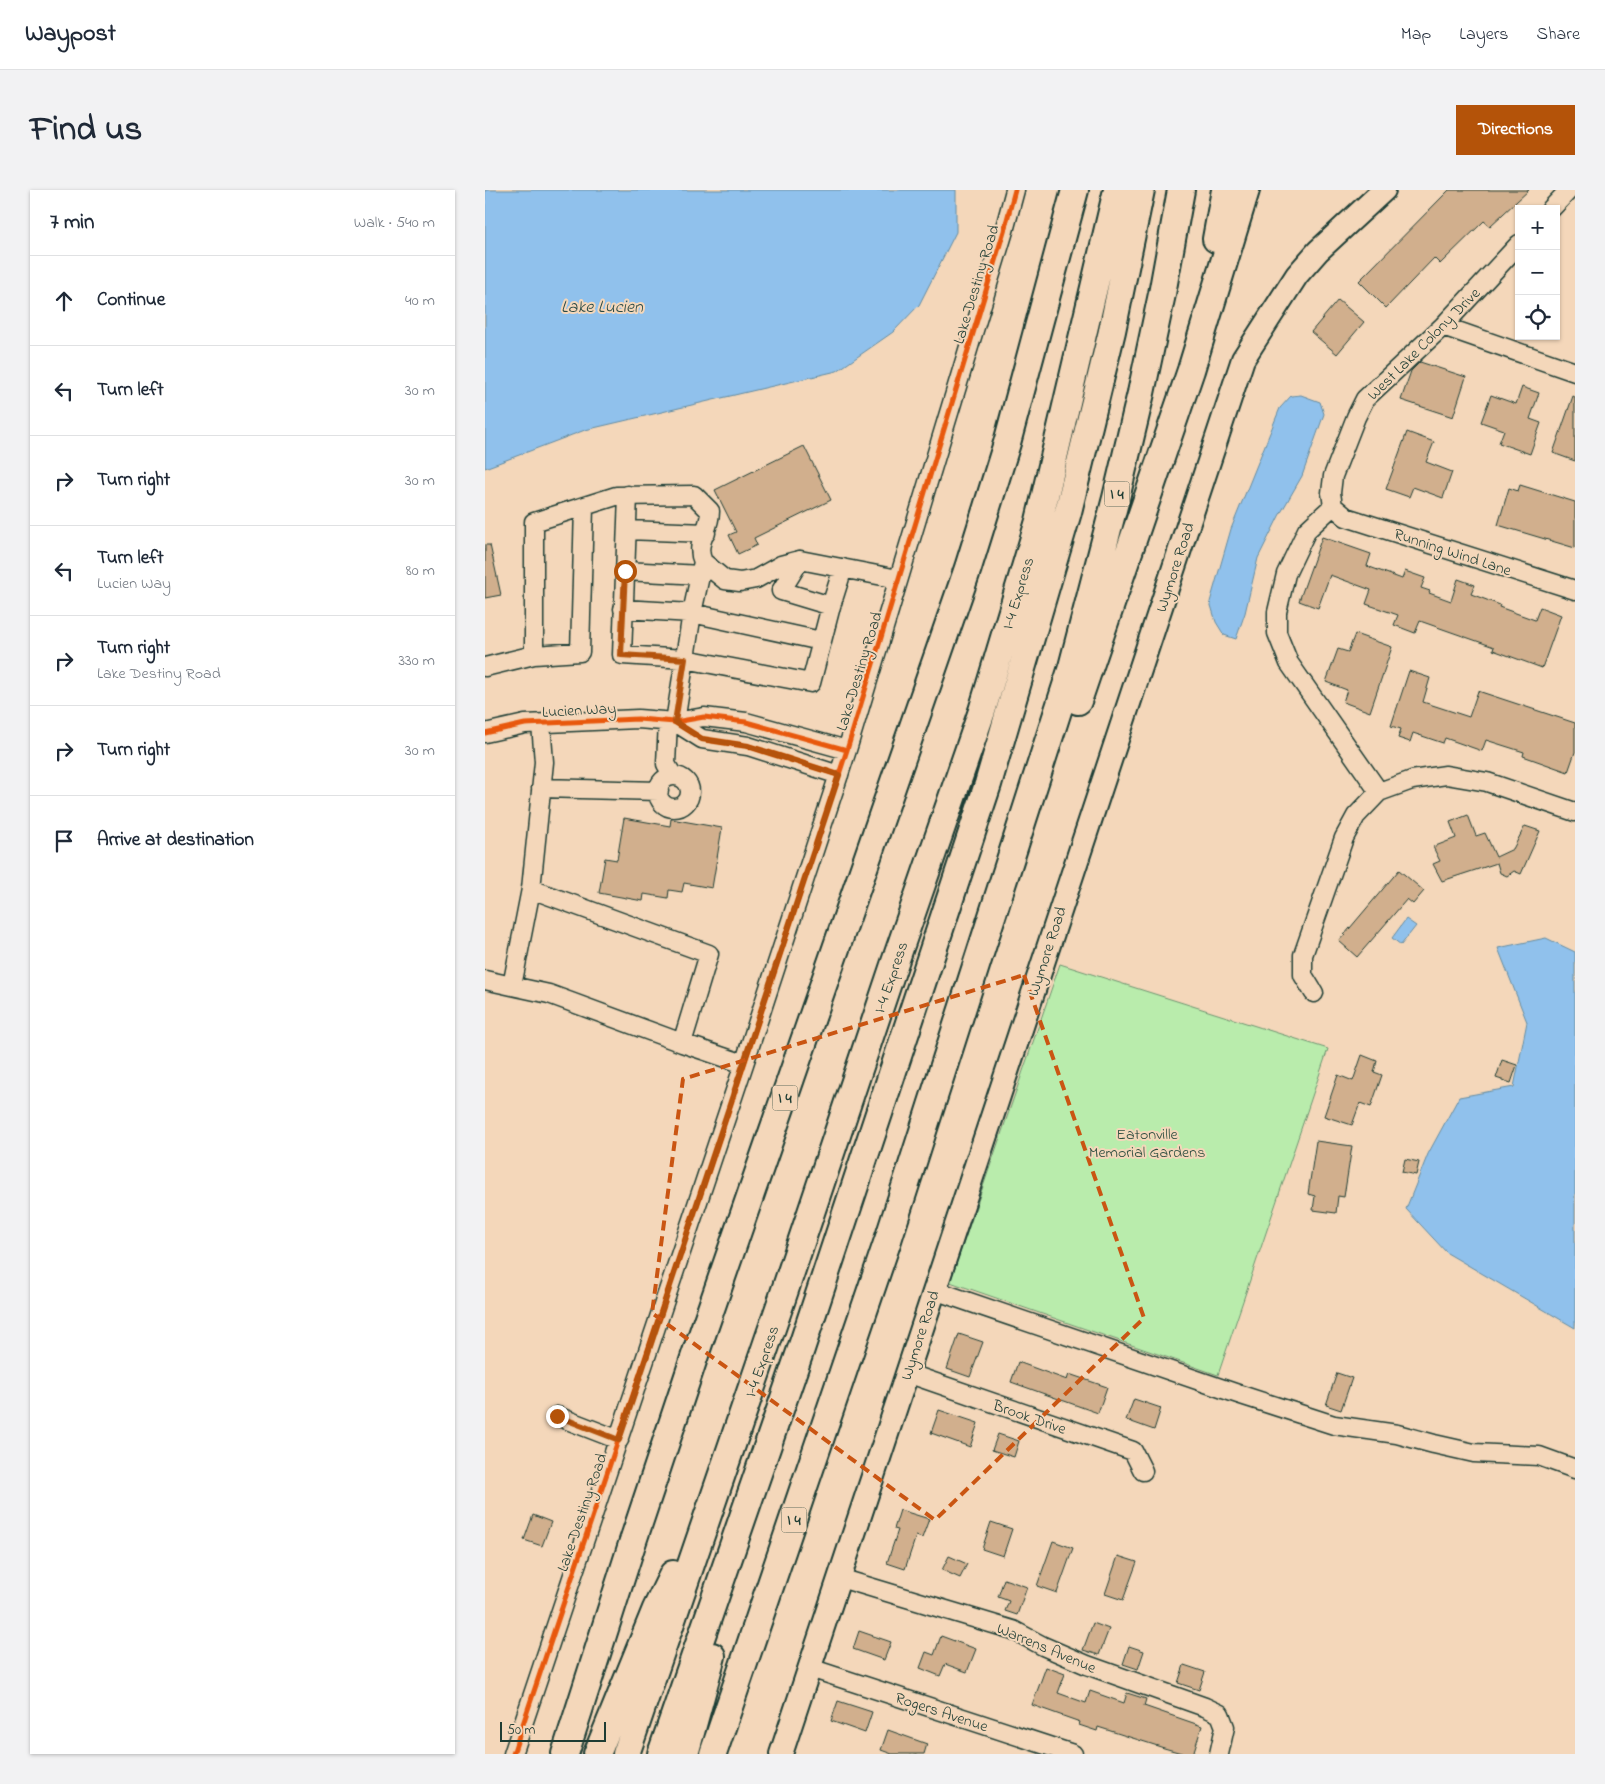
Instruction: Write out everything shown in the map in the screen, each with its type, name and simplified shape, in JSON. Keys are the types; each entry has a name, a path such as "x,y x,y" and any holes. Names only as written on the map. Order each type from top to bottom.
{"highway":[{"path":"1007,443 1044,244 1057,190"},
{"name":"I 4","path":"565,1754 667,1437 968,568 1007,443 1075,190"},
{"name":"I-4 Express","path":"626,1754 982,711 1039,521 1117,190"},
{"name":"I-4 Express","path":"661,1754 801,1349 964,860 1014,698 1068,512 1112,331 1141,190"},
{"name":"I 4","path":"713,1754 885,1249 1072,667 1118,488 1159,312 1181,190"},
{"path":"1191,370 1225,190"},
{"path":"1032,792 1066,735 1191,370 1246,190"},
{"path":"685,1754 766,1468 769,1440"},
{"path":"597,1754 656,1609 725,1468"}],"main road":[{"name":"Wymore Road","path":"781,1754 1243,359 1297,275 1318,251 1384,190"}],"street":[{"name":"Lake Destiny Road","path":"513,1754 839,775 1015,190"},
{"path":"1555,205 1569,190"},
{"name":"West Lake Colony Drive","path":"1333,506 1331,493 1333,476 1355,417 1365,399 1443,326 1515,248"},
{"path":"1443,326 1575,372"},
{"path":"628,495 621,655 685,659 811,683 821,641 843,568"},
{"path":"534,654 534,522 616,496 694,495 709,512 710,521 700,543 702,568 672,722 666,764 673,776"},
{"path":"1333,506 1307,530 1286,574 1277,612 1277,633 1289,663 1379,792"},
{"name":"Running Wind Lane","path":"1333,506 1346,517 1575,590"},
{"path":"485,667 534,654 580,652 584,507"},
{"path":"627,530 706,533"},
{"path":"625,571 702,568 725,580 740,582 756,579 781,566 800,560 898,579"},
{"path":"800,560 781,591 831,606"},
{"path":"623,609 692,613 821,641"},
{"name":"Lucien Way","path":"485,733 525,724 638,719 672,722 704,717 746,722 847,750"},
{"name":"Lucien Way","path":"672,722 702,739 748,746 839,775"},
{"path":"512,986 531,889 544,762 541,724"},
{"path":"1314,993 1303,975 1303,955 1344,838 1356,816 1379,792 1412,780 1446,775 1487,782 1575,812"},
{"path":"673,776 683,779 689,787 687,802 679,807 668,806 661,799 659,791 664,780 673,776"},
{"path":"541,788 659,791"},
{"path":"531,889 709,954 682,1043"},
{"path":"485,980 549,994 744,1064"},
{"path":"934,1290 1334,1425 1397,1434 1474,1453 1539,1456 1575,1469"},
{"name":"Brook Drive","path":"907,1373 1133,1452 1143,1471"},
{"path":"557,1416 619,1440"},
{"name":"Warrens Avenue","path":"840,1578 1013,1630 1043,1646 1087,1665 1205,1707 1220,1714 1225,1727 1221,1750"},
{"name":"Rogers Avenue","path":"810,1668 1073,1754"}],"highlighted area":[{"path":"1024,975 1144,1318 935,1520 652,1313 683,1079"}],"green space":[{"name":"Eatonville Memorial Gardens","path":"1060,964 1328,1049 1218,1375 950,1282"}],"water":[{"name":"Lake Lucien","path":"485,190 956,190 956,232 919,305 893,332 837,371 585,430 485,468"},
{"path":"1301,395 1320,402 1324,414 1302,476 1258,558 1245,613 1236,639 1224,635 1216,622 1210,602 1231,529 1280,408 1291,396"},
{"path":"1406,919 1416,926 1401,945 1392,938"},
{"path":"1546,938 1575,952 1575,1328 1447,1253 1406,1209 1428,1154 1459,1097 1514,1087 1527,1022 1498,948"}],"building":[{"path":"1449,190 1529,190 1490,226 1484,221 1440,264 1434,258 1386,308 1359,281"},
{"path":"1338,300 1364,322 1337,354 1311,332"},
{"path":"1420,362 1466,377 1453,417 1401,400 1411,371"},
{"path":"1522,387 1539,393 1530,419 1541,423 1530,454 1499,443 1504,430 1481,422 1491,395 1516,404"},
{"path":"1573,396 1575,397 1575,461 1553,453"},
{"path":"1407,432 1434,442 1426,462 1452,472 1443,498 1413,487 1409,497 1386,489"},
{"path":"804,446 831,500 754,538 757,545 738,554 729,535 736,532 715,490"},
{"path":"1520,485 1575,502 1575,548 1498,525 1509,488 1518,491"},
{"path":"1322,537 1371,554 1367,566 1402,579 1405,571 1425,578 1421,588 1451,601 1458,579 1475,585 1471,594 1500,605 1499,607 1535,620 1540,607 1561,615 1542,668 1493,650 1494,647 1420,621 1415,633 1394,625 1398,615 1366,604 1371,590 1330,575 1318,608 1299,601"},
{"path":"485,545 490,545 501,595 485,598"},
{"path":"1355,634 1392,647 1370,712 1343,702 1347,690 1326,682 1338,649 1348,652"},
{"path":"1409,671 1430,678 1423,702 1469,717 1478,691 1575,723 1575,752 1568,772 1523,756 1524,752 1486,740 1482,751 1445,738 1443,743 1413,733 1410,742 1398,738 1401,729 1391,726"},
{"path":"1468,815 1476,836 1485,833 1496,857 1513,849 1525,826 1540,831 1521,874 1514,871 1507,876 1500,873 1497,863 1442,881 1433,864 1440,861 1433,847 1456,838 1450,822"},
{"path":"624,818 670,826 671,819 722,828 712,888 684,883 682,892 669,890 668,898 644,894 643,901 599,893 605,858 617,860"},
{"path":"1399,870 1424,891 1413,904 1407,899 1357,957 1339,941"},
{"path":"1362,1055 1377,1061 1374,1072 1382,1075 1371,1107 1360,1103 1352,1125 1324,1116 1338,1075 1353,1081"},
{"path":"1502,1060 1517,1065 1511,1083 1496,1078"},
{"path":"1316,1141 1352,1146 1344,1197 1338,1196 1336,1213 1313,1210 1315,1196 1308,1194"},
{"path":"1405,1159 1419,1162 1416,1175 1402,1172"},
{"path":"959,1334 983,1342 970,1377 947,1369"},
{"path":"1018,1362 1067,1380 1069,1374 1107,1387 1098,1413 1011,1382"},
{"path":"1337,1373 1352,1378 1341,1410 1326,1405"},
{"path":"1134,1399 1161,1408 1154,1430 1126,1420"},
{"path":"939,1410 978,1423 970,1447 931,1433"},
{"path":"998,1434 1019,1441 1014,1457 992,1450"},
{"path":"900,1510 929,1519 922,1538 916,1536 905,1569 887,1563 898,1530 894,1529"},
{"path":"533,1515 551,1522 542,1546 524,1540"},
{"path":"991,1522 1012,1529 1003,1556 982,1549"},
{"path":"1053,1541 1073,1548 1057,1593 1037,1586"},
{"path":"949,1556 967,1564 960,1578 942,1570"},
{"path":"1118,1556 1137,1562 1123,1600 1105,1594"},
{"path":"1004,1579 1027,1587 1017,1615 1005,1611 1009,1601 998,1597"},
{"path":"1093,1623 1109,1629 1099,1655 1083,1650"},
{"path":"859,1631 891,1642 884,1660 853,1649"},
{"path":"941,1636 976,1649 967,1672 945,1664 940,1676 920,1668 926,1652 934,1655"},
{"path":"1129,1646 1144,1651 1138,1669 1123,1664"},
{"path":"1184,1665 1205,1672 1199,1690 1178,1683"},
{"path":"1046,1667 1065,1674 1058,1693 1086,1703 1090,1691 1124,1703 1127,1693 1146,1699 1144,1706 1202,1726 1193,1754 1185,1754 1098,1727 1097,1731 1079,1725 1080,1722 1032,1705"},
{"path":"838,1701 872,1712 865,1733 831,1721"},
{"path":"888,1730 927,1744 924,1754 892,1754 881,1750"}],"cycle path":[{"path":"513,1754 847,750 1015,190"},
{"path":"485,733 525,724 638,719 675,722 704,717 746,722 847,750"},
{"path":"675,722 702,739 748,746 839,775"}],"route":[{"path":"557,1416 619,1440 839,775 748,746 702,739 675,722 685,659 621,655 625,571"}]}
